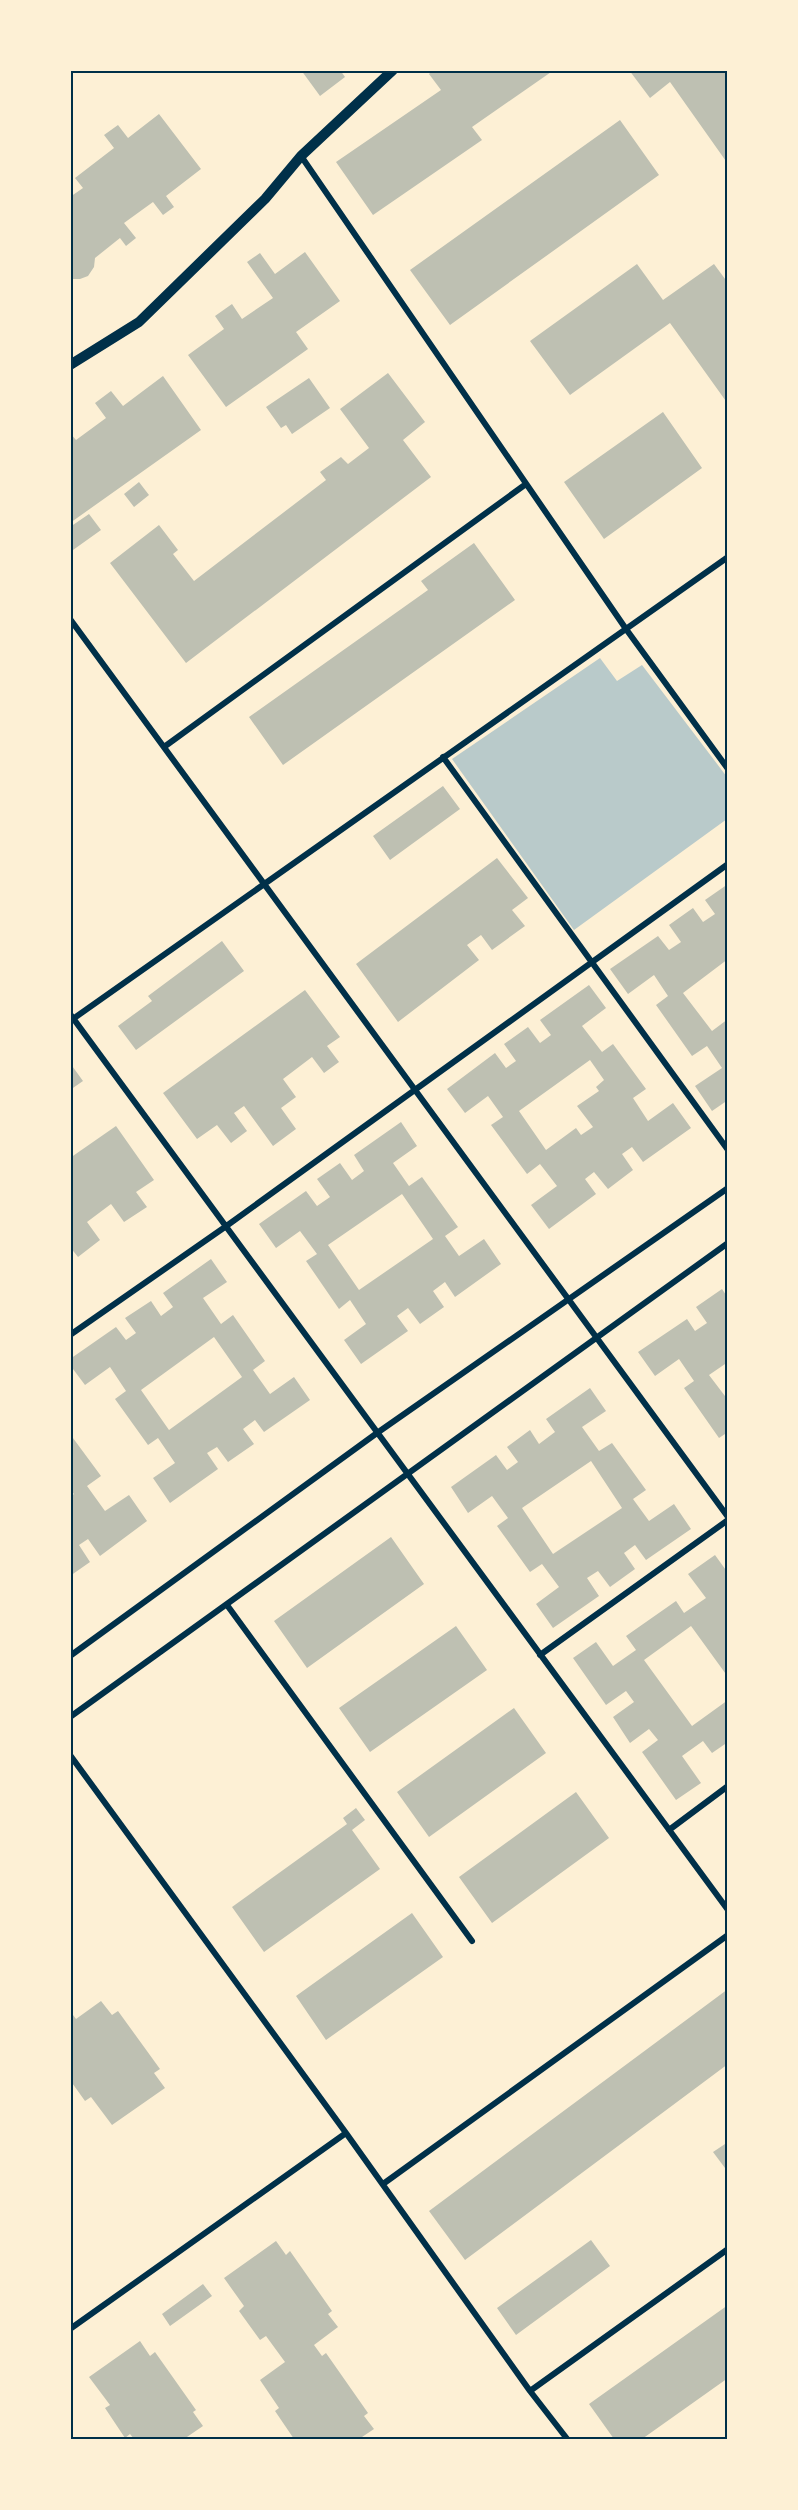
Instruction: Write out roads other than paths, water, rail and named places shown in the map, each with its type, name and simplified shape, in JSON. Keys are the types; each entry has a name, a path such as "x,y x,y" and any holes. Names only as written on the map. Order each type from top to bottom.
{"street":[{"path":"70,365 140,322 265,199 301,156 393,70"},
{"path":"301,156 626,629 728,769"},
{"path":"164,747 526,484"},
{"path":"728,557 72,1018 728,1910"},
{"path":"70,619 728,1518 540,1655"},
{"path":"443,757 728,1150"},
{"path":"70,1335 225,1227 728,864"},
{"path":"70,1656 377,1433 728,1188"},
{"path":"70,1717 408,1476 728,1243"},
{"path":"227,1605 472,1941"},
{"path":"70,1755 383,2184 530,2391 568,2439"},
{"path":"669,1830 728,1786"},
{"path":"383,2184 728,1935"},
{"path":"70,2329 346,2133"},
{"path":"530,2391 728,2249"}]}
